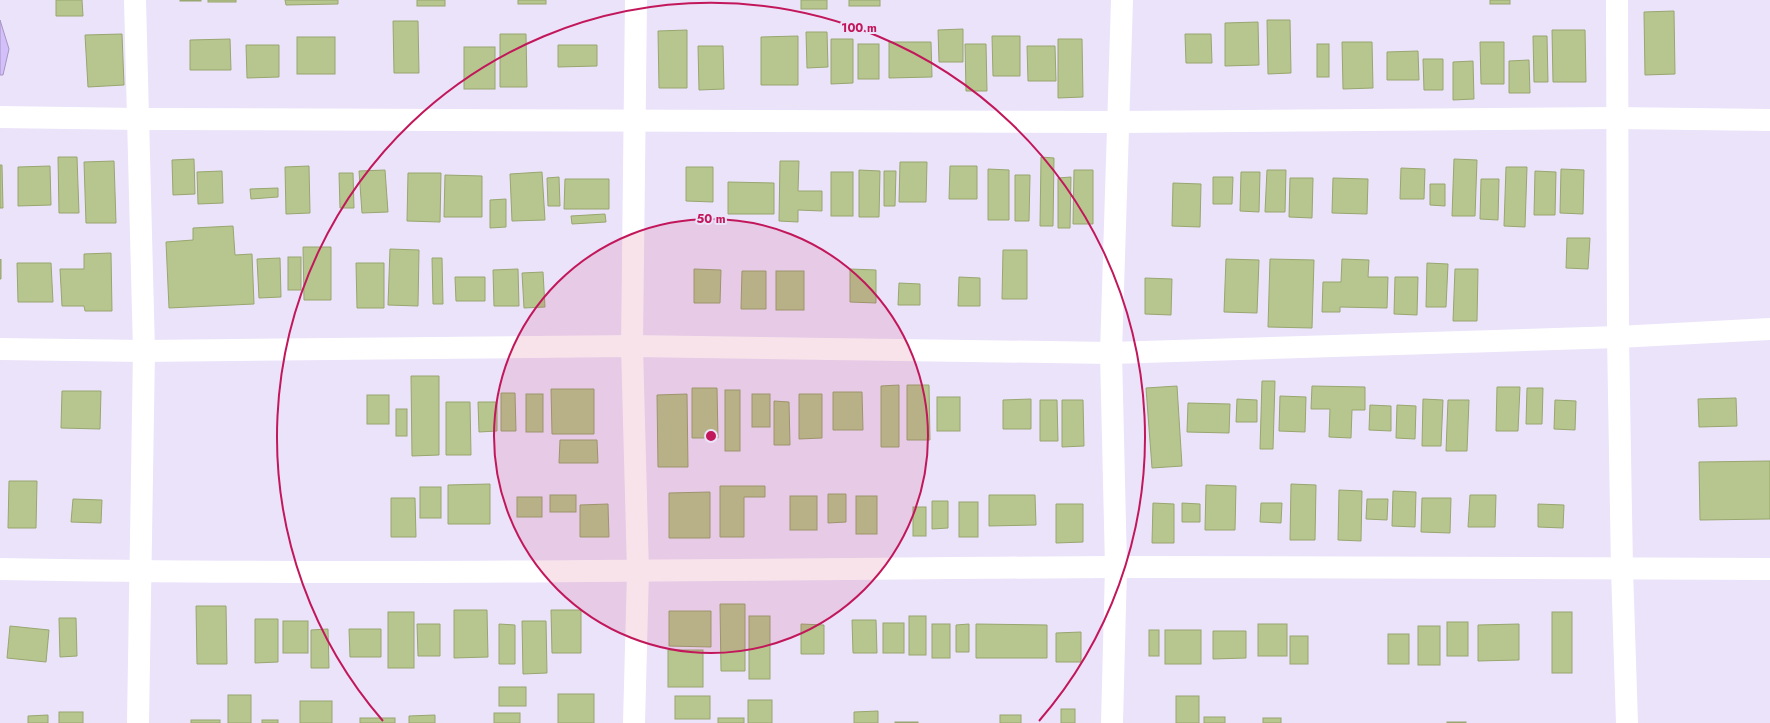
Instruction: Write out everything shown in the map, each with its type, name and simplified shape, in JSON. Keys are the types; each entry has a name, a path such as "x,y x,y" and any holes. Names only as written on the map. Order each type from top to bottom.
{"street":[{"path":"135,0 144,351 138,723"},
{"path":"634,723 638,572 632,346 636,0"},
{"path":"1112,723 1116,567 1111,353 1122,0"},
{"path":"1617,0 1616,118 1618,336 1626,723"},
{"path":"0,117 138,119 1119,122 1616,118 1770,120"},
{"path":"0,349 144,351 632,346 1111,353 1618,336 1770,329"},
{"path":"0,569 140,572 638,572 1116,567 1770,569"}],"shaded area":[{"path":"0,20 9,49 3,75 0,75"}],"building":[{"path":"56,0 82,0 83,16 56,16"},
{"path":"201,0 201,1 180,1"},
{"path":"208,0 236,0 236,2 208,2"},
{"path":"285,0 338,0 338,4 286,5"},
{"path":"417,0 445,0 445,6 417,6"},
{"path":"518,0 546,0 546,4 518,4"},
{"path":"801,0 827,0 827,9 801,9"},
{"path":"849,0 880,0 880,6 849,6"},
{"path":"1490,0 1510,0 1510,4 1490,4"},
{"path":"1674,11 1675,74 1645,75 1644,12"},
{"path":"1267,20 1290,20 1291,73 1268,74"},
{"path":"393,21 418,21 419,73 394,73"},
{"path":"1258,22 1259,65 1225,66 1225,23"},
{"path":"963,29 963,62 939,62 938,30"},
{"path":"687,30 687,88 659,88 658,31"},
{"path":"1552,30 1585,30 1586,82 1553,82"},
{"path":"806,32 827,32 828,67 807,68"},
{"path":"122,34 124,85 88,87 85,35"},
{"path":"500,34 526,34 527,87 500,87"},
{"path":"1185,34 1211,34 1212,63 1186,63"},
{"path":"798,36 798,85 761,85 761,37"},
{"path":"992,36 1020,36 1020,76 993,76"},
{"path":"1533,36 1547,36 1548,82 1534,82"},
{"path":"297,37 335,37 335,74 297,74"},
{"path":"230,39 231,70 190,70 190,40"},
{"path":"831,39 853,39 853,83 831,84"},
{"path":"1058,39 1082,39 1083,97 1058,98"},
{"path":"889,42 931,42 932,77 889,78"},
{"path":"1342,42 1372,42 1373,88 1343,89"},
{"path":"1480,42 1504,42 1504,84 1481,84"},
{"path":"858,44 879,44 879,79 858,79"},
{"path":"965,44 986,44 987,91 966,91"},
{"path":"1317,44 1329,44 1329,77 1317,77"},
{"path":"246,45 279,45 279,77 247,78"},
{"path":"558,45 597,45 597,66 558,67"},
{"path":"698,46 723,46 724,89 699,90"},
{"path":"1027,46 1055,46 1056,81 1028,81"},
{"path":"464,47 495,47 495,89 464,89"},
{"path":"1418,51 1419,80 1387,80 1387,52"},
{"path":"1423,59 1443,59 1443,90 1424,90"},
{"path":"1529,60 1530,93 1509,93 1509,61"},
{"path":"1473,61 1474,99 1453,100 1453,62"},
{"path":"58,157 77,157 79,213 59,213"},
{"path":"1041,157 1054,158 1053,226 1040,226"},
{"path":"194,159 195,194 173,195 172,160"},
{"path":"1454,159 1477,160 1475,216 1452,216"},
{"path":"114,161 116,223 86,223 84,162"},
{"path":"780,161 799,161 798,191 822,191 822,211 798,210 798,222 779,221"},
{"path":"900,162 927,162 926,202 899,202"},
{"path":"0,165 2,165 3,208 0,208"},
{"path":"50,166 51,205 18,206 18,167"},
{"path":"309,166 310,213 286,214 285,167"},
{"path":"950,166 977,166 977,199 949,199"},
{"path":"686,167 713,167 713,202 686,201"},
{"path":"1506,167 1527,167 1525,227 1504,226"},
{"path":"1401,168 1425,169 1424,199 1400,199"},
{"path":"988,169 1009,170 1009,220 988,220"},
{"path":"1561,169 1584,170 1583,214 1560,213"},
{"path":"385,170 388,212 362,213 359,171"},
{"path":"859,170 880,171 879,217 859,217"},
{"path":"1074,170 1093,170 1093,224 1073,224"},
{"path":"1267,170 1286,170 1285,212 1265,212"},
{"path":"222,171 223,203 198,204 197,172"},
{"path":"884,171 896,171 895,206 884,206"},
{"path":"1535,171 1556,172 1555,215 1534,215"},
{"path":"542,172 545,220 512,221 510,174"},
{"path":"831,172 853,172 853,216 831,216"},
{"path":"1241,172 1260,172 1259,212 1240,211"},
{"path":"339,173 353,173 354,208 340,208"},
{"path":"408,173 441,173 440,222 407,221"},
{"path":"445,175 482,176 482,217 444,217"},
{"path":"1015,175 1030,175 1029,221 1015,221"},
{"path":"559,177 560,206 548,206 547,178"},
{"path":"1071,177 1070,228 1058,228 1058,178"},
{"path":"1213,177 1233,177 1232,204 1213,204"},
{"path":"1290,178 1313,178 1312,218 1289,217"},
{"path":"1333,178 1368,179 1367,214 1332,213"},
{"path":"565,179 609,179 609,209 564,209"},
{"path":"1481,179 1499,179 1498,220 1480,219"},
{"path":"728,182 774,183 774,214 728,214"},
{"path":"1173,183 1201,184 1200,227 1172,226"},
{"path":"1430,184 1445,184 1445,206 1430,205"},
{"path":"278,188 278,197 251,199 250,189"},
{"path":"506,199 506,227 490,228 490,200"},
{"path":"605,214 606,222 572,224 571,216"},
{"path":"233,226 235,255 252,254 254,304 169,308 166,242 193,240 193,228"},
{"path":"1567,238 1590,238 1588,269 1566,268"},
{"path":"303,247 331,247 331,300 304,300"},
{"path":"390,249 419,250 418,306 388,305"},
{"path":"1003,250 1027,250 1027,299 1002,299"},
{"path":"111,253 112,311 85,311 84,306 62,306 60,269 84,269 84,254"},
{"path":"288,257 301,257 301,290 288,290"},
{"path":"280,258 281,297 259,298 257,259"},
{"path":"432,258 442,258 443,304 433,304"},
{"path":"1,259 1,279 0,279 0,260"},
{"path":"1226,259 1259,260 1257,313 1224,312"},
{"path":"1270,259 1314,260 1312,328 1268,327"},
{"path":"1342,259 1369,260 1368,277 1388,277 1387,308 1340,307 1340,312 1322,312 1323,282 1341,282"},
{"path":"17,263 51,263 53,302 18,302"},
{"path":"356,263 384,263 384,308 357,308"},
{"path":"1427,263 1448,264 1446,307 1426,307"},
{"path":"518,269 519,306 494,306 493,270"},
{"path":"694,269 721,270 720,303 694,303"},
{"path":"850,269 876,270 876,303 850,302"},
{"path":"1455,269 1478,269 1477,321 1453,321"},
{"path":"742,271 766,271 766,309 741,309"},
{"path":"776,271 804,271 804,310 776,310"},
{"path":"543,272 545,307 524,308 522,273"},
{"path":"455,277 485,277 485,301 456,301"},
{"path":"959,277 980,278 980,306 958,306"},
{"path":"1395,277 1418,277 1417,315 1394,314"},
{"path":"1145,278 1172,279 1171,315 1145,314"},
{"path":"899,283 920,284 920,305 898,305"},
{"path":"411,376 439,376 439,455 412,456"},
{"path":"1262,381 1275,381 1273,449 1260,449"},
{"path":"899,385 899,447 881,447 881,386"},
{"path":"907,385 929,385 930,440 907,440"},
{"path":"1177,386 1182,466 1152,468 1146,388"},
{"path":"1312,386 1365,387 1365,410 1352,410 1351,438 1329,437 1330,409 1311,409"},
{"path":"1497,387 1520,387 1518,431 1496,431"},
{"path":"692,388 717,388 718,438 692,438"},
{"path":"1527,388 1543,388 1542,424 1526,424"},
{"path":"551,389 594,389 594,434 552,434"},
{"path":"725,390 740,390 740,451 725,451"},
{"path":"62,391 101,391 100,429 61,428"},
{"path":"833,392 862,392 863,430 833,430"},
{"path":"501,393 515,393 516,431 501,431"},
{"path":"526,394 543,394 543,432 526,432"},
{"path":"687,394 688,467 658,467 657,395"},
{"path":"752,394 770,394 770,427 752,427"},
{"path":"799,394 822,394 822,438 799,439"},
{"path":"367,395 389,395 389,424 367,424"},
{"path":"1280,396 1306,397 1305,432 1279,431"},
{"path":"937,397 960,397 960,431 937,431"},
{"path":"1736,398 1737,426 1699,427 1698,399"},
{"path":"1031,399 1031,429 1003,429 1003,400"},
{"path":"1237,399 1257,400 1257,422 1236,422"},
{"path":"1423,399 1443,400 1441,446 1422,446"},
{"path":"1040,400 1057,400 1058,441 1040,441"},
{"path":"1062,400 1083,400 1084,446 1062,447"},
{"path":"1448,400 1469,400 1467,451 1446,451"},
{"path":"1555,400 1576,401 1575,430 1554,429"},
{"path":"774,401 789,402 790,445 774,445"},
{"path":"446,402 470,402 471,455 446,455"},
{"path":"478,402 497,402 497,431 479,432"},
{"path":"1188,403 1230,404 1229,433 1187,432"},
{"path":"1370,405 1391,406 1391,431 1369,430"},
{"path":"1397,405 1416,406 1415,439 1396,438"},
{"path":"396,409 407,409 407,436 396,436"},
{"path":"560,440 597,440 598,463 559,463"},
{"path":"1770,461 1770,519 1700,520 1699,462"},
{"path":"9,481 37,481 36,528 8,528"},
{"path":"490,484 490,524 448,524 448,485"},
{"path":"1291,484 1316,485 1315,540 1290,540"},
{"path":"1206,485 1236,486 1235,530 1205,530"},
{"path":"720,486 765,486 765,497 744,497 744,537 720,537"},
{"path":"420,487 441,487 441,518 420,518"},
{"path":"1339,490 1362,491 1361,541 1338,540"},
{"path":"1393,491 1416,492 1415,527 1392,526"},
{"path":"710,492 710,538 669,538 669,493"},
{"path":"828,494 846,494 846,522 828,523"},
{"path":"550,495 576,495 576,512 550,512"},
{"path":"989,495 1035,495 1036,525 989,526"},
{"path":"1470,495 1496,495 1495,527 1468,527"},
{"path":"790,496 817,496 817,530 790,530"},
{"path":"856,496 877,496 877,534 856,534"},
{"path":"517,497 542,497 542,517 517,517"},
{"path":"391,498 415,498 416,537 391,537"},
{"path":"1422,498 1451,498 1450,533 1421,532"},
{"path":"73,499 102,500 101,523 71,522"},
{"path":"1367,499 1388,499 1387,520 1366,519"},
{"path":"932,501 948,501 948,528 932,529"},
{"path":"959,502 978,502 978,537 959,537"},
{"path":"1153,503 1174,504 1174,543 1152,543"},
{"path":"1182,503 1200,504 1200,522 1182,522"},
{"path":"1261,503 1282,503 1281,523 1260,522"},
{"path":"608,504 609,537 580,537 580,505"},
{"path":"1056,504 1083,504 1083,542 1056,543"},
{"path":"1538,504 1564,505 1563,528 1538,527"},
{"path":"913,507 926,507 926,536 913,536"},
{"path":"720,604 745,604 745,671 721,671"},
{"path":"196,606 226,606 227,664 197,664"},
{"path":"454,610 487,610 488,657 454,658"},
{"path":"551,610 581,610 581,653 552,653"},
{"path":"669,611 711,611 711,647 669,646"},
{"path":"388,612 414,612 414,668 388,668"},
{"path":"1552,612 1572,612 1572,673 1552,673"},
{"path":"749,616 770,616 770,679 749,679"},
{"path":"909,616 926,616 926,655 909,655"},
{"path":"59,618 76,618 77,656 60,657"},
{"path":"255,619 278,619 278,662 255,663"},
{"path":"852,620 876,620 877,653 853,653"},
{"path":"283,621 308,621 308,653 283,653"},
{"path":"522,621 546,621 547,673 523,674"},
{"path":"1447,622 1468,622 1468,656 1447,656"},
{"path":"883,623 904,623 904,653 883,653"},
{"path":"417,624 440,624 440,656 418,656"},
{"path":"499,624 515,625 515,664 499,664"},
{"path":"801,624 824,625 824,654 801,654"},
{"path":"932,624 950,624 950,658 932,658"},
{"path":"969,624 969,652 956,652 956,625"},
{"path":"976,624 1047,625 1047,658 976,658"},
{"path":"1258,624 1287,624 1287,656 1258,656"},
{"path":"1519,624 1519,660 1478,661 1478,625"},
{"path":"10,626 49,630 46,662 7,658"},
{"path":"1418,626 1440,626 1440,665 1418,665"},
{"path":"328,629 329,668 311,668 311,630"},
{"path":"349,629 381,629 381,657 350,657"},
{"path":"1149,630 1159,630 1159,656 1149,656"},
{"path":"1165,630 1201,630 1201,664 1165,664"},
{"path":"1213,631 1246,631 1246,658 1213,659"},
{"path":"1081,632 1081,662 1056,662 1056,633"},
{"path":"1388,634 1409,634 1409,664 1388,664"},
{"path":"1290,636 1308,636 1308,664 1290,664"},
{"path":"668,650 703,650 703,687 668,687"},
{"path":"499,687 526,687 526,706 499,706"},
{"path":"558,694 594,694 594,723 558,723"},
{"path":"228,695 251,695 251,723 228,723"},
{"path":"675,696 710,696 710,719 675,719"},
{"path":"1176,696 1199,696 1199,723 1176,723"},
{"path":"748,700 772,700 772,723 748,723"},
{"path":"300,701 332,701 332,723 300,723"},
{"path":"1061,709 1075,709 1075,723 1061,723"},
{"path":"878,711 878,723 854,723 854,712"},
{"path":"59,712 83,712 83,723 59,723"},
{"path":"494,713 520,713 520,723 494,723"},
{"path":"48,715 48,723 28,723 28,716"},
{"path":"435,715 435,723 409,723 409,716"},
{"path":"1000,715 1021,715 1021,723 1000,723"},
{"path":"1204,717 1225,717 1225,723 1204,723"},
{"path":"360,718 395,718 395,723 360,723"},
{"path":"718,718 744,718 744,723 718,723"},
{"path":"1263,718 1281,718 1281,723 1263,723"},
{"path":"191,720 220,720 220,723 191,723"},
{"path":"262,720 278,720 278,723 262,723"},
{"path":"918,722 918,723 895,723"},
{"path":"1466,722 1466,723 1447,723"}]}
